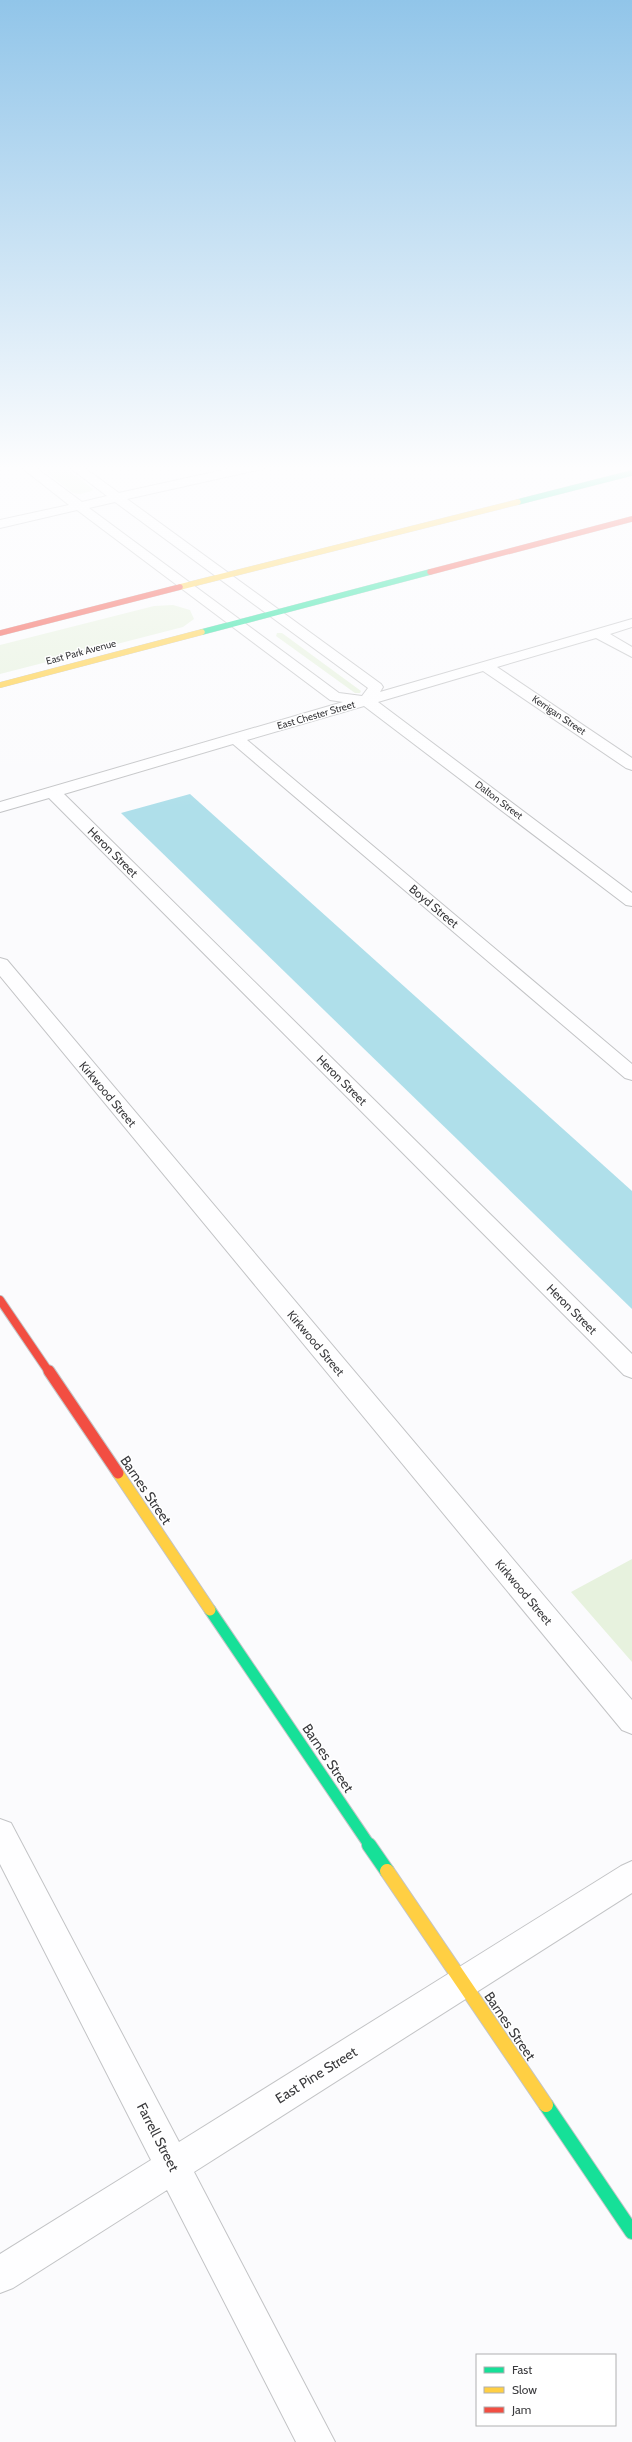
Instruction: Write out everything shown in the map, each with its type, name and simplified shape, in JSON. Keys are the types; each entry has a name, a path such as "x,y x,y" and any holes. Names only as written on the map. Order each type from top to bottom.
{"main road":[{"path":"0,633 221,578"},
{"name":"East Park Avenue","path":"0,685 407,578"},
{"name":"Barnes Street","path":"0,1300 632,2232"}],"street":[{"path":"175,578 335,697 366,700 376,688 226,578"},
{"name":"East Chester Street","path":"0,807 632,623"},
{"path":"598,633 632,653"},
{"name":"Kerrigan Street","path":"486,666 632,765"},
{"name":"Dalton Street","path":"366,700 632,901"},
{"name":"Boyd Street","path":"235,738 632,1074"},
{"name":"Heron Street","path":"53,792 632,1369"},
{"name":"Kirkwood Street","path":"0,964 632,1721"},
{"name":"Farrell Street","path":"0,1833 316,2442"},
{"name":"East Pine Street","path":"0,2275 632,1876"}],"green space":[{"path":"173,605 190,610 194,619 183,627 0,674 0,645 154,606"},
{"path":"277,633 282,633 361,691 360,693 355,693 276,636"},
{"path":"632,1559 632,1662 571,1592"}],"water":[{"path":"190,794 632,1191 632,1309 121,813"}],"traffic: fast":[{"path":"202,632 407,578"},
{"path":"210,1610 387,1871"},
{"path":"546,2105 632,2232"}],"traffic: slow":[{"path":"180,587 216,578"},
{"path":"0,685 202,632"},
{"path":"118,1473 210,1610"},
{"path":"387,1871 546,2105"}],"traffic: jam":[{"path":"0,633 180,587"},
{"path":"0,1300 118,1473"}]}
